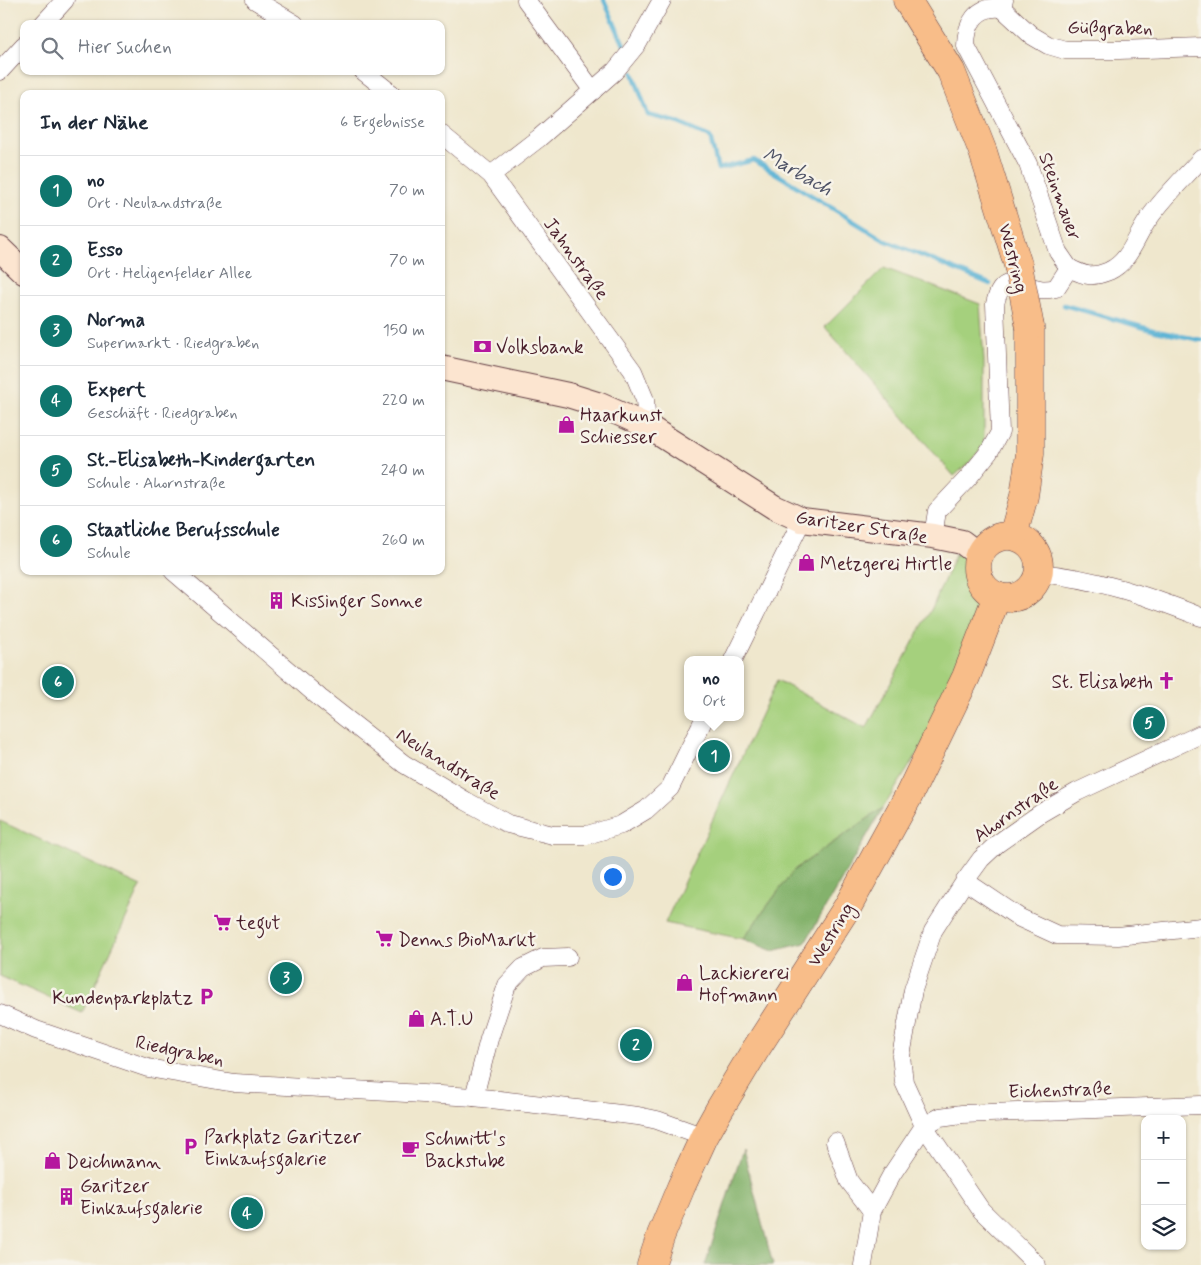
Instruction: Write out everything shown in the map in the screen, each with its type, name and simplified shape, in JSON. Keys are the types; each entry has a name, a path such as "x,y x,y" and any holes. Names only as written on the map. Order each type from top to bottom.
{"main road":[{"name":"Westring","path":"907,0 951,71 983,152 1018,265 1030,327 1030,454 1024,496 1013,536"},
{"path":"1013,536 1023,540 1031,547 1037,556 1039,567 1035,583 1027,593 1014,598 1004,599 984,589 978,580 976,569 979,555 987,543 995,538 1013,536"},
{"name":"Westring","path":"651,1265 661,1234 704,1138 754,1052 848,906 904,806 966,677 996,596"}],"street":[{"path":"47,20 65,0"},
{"path":"256,0 288,20"},
{"path":"526,0 593,91"},
{"path":"491,175 539,138 615,71 638,43 662,0"},
{"name":"Güßgraben","path":"1003,4 1031,35 1048,45 1065,50 1201,47"},
{"name":"Steinmauer","path":"933,536 938,511 989,452 1000,432 995,304 998,294 1005,285 1016,282 1042,290 1056,288 1069,268 1058,252 1028,164 966,46 966,31 973,19 983,10 1003,4"},
{"path":"0,71 20,49"},
{"path":"368,75 387,90"},
{"name":"Jahnstraße","path":"445,137 491,175 633,371 645,400 647,426"},
{"path":"1069,268 1084,276 1098,276 1118,267 1126,258 1139,232 1150,216 1198,167"},
{"path":"0,249 20,268"},
{"name":"Garitzer Straße","path":"445,369 600,405 647,426 774,507 802,520 933,536 962,542 979,555"},
{"path":"735,656 802,520"},
{"path":"1038,573 1063,575 1119,588 1201,617"},
{"name":"Neulandstraße","path":"178,575 320,698 404,764 466,802 508,824 562,836 587,836 621,825 646,810 670,788 703,721"},
{"name":"Ahornstraße","path":"1037,1265 981,1210 924,1126 904,1082 901,1056 913,990 933,931 981,859 997,844 1041,813 1077,792 1201,734"},
{"path":"965,881 1020,918 1057,935 1118,936 1201,927"},
{"path":"474,1097 489,1039 507,985 523,968 543,958 568,957"},
{"name":"Riedgraben","path":"0,1014 44,1032 148,1068 234,1083 474,1097 638,1116 657,1120 704,1138"},
{"name":"Eichenstraße","path":"924,1126 940,1117 962,1114 1201,1105"},
{"path":"863,1265 872,1211 892,1174 924,1126"},
{"path":"835,1142 850,1180 872,1211"}],"green space":[{"path":"884,268 980,304 984,361 984,445 969,463 954,476 825,327"},
{"path":"956,553 977,561 987,586 965,656 921,748 883,808 794,870 743,939 665,923 777,680 866,728 932,608"},
{"path":"883,808 805,943 773,951 743,939 794,870"},
{"path":"0,821 141,886 82,1013 0,976"},
{"path":"743,1149 773,1265 705,1265"}],"waterway":[{"name":"Marbach","path":"604,0 624,45"},
{"name":"Marbach","path":"633,73 648,115 676,122 710,137 718,169 754,160 884,240 990,284"},
{"name":"Marbach","path":"1064,305 1156,331 1201,340"}],"place":[{"name":"Volksbank","path":"482,346"},
{"name":"Haarkunst Schiesser","path":"566,425"},
{"name":"Metzgerei Hirtle","path":"806,563"},
{"name":"Kissinger Sonne","path":"277,600"},
{"name":"St. Elisabeth","path":"1167,681"},
{"name":"Staatliche Berufsschule","path":"58,682"},
{"name":"St.-Elisabeth-Kindergarten","path":"1149,723"},
{"name":"no","path":"714,756"},
{"name":"tegut","path":"222,922"},
{"name":"Denns BioMarkt","path":"384,939"},
{"name":"Norma","path":"286,978"},
{"name":"Lackiererei Hofmann","path":"685,983"},
{"name":"Kundenparkplatz","path":"207,997"},
{"name":"A.T.U","path":"416,1018"},
{"name":"Esso","path":"636,1045"},
{"name":"Parkplatz Garitzer Einkaufsgalerie","path":"190,1147"},
{"name":"Schmitt's Backstube","path":"411,1149"},
{"name":"Deichmann","path":"52,1161"},
{"name":"Garitzer Einkaufsgalerie","path":"66,1196"},
{"name":"Expert","path":"247,1213"}]}
